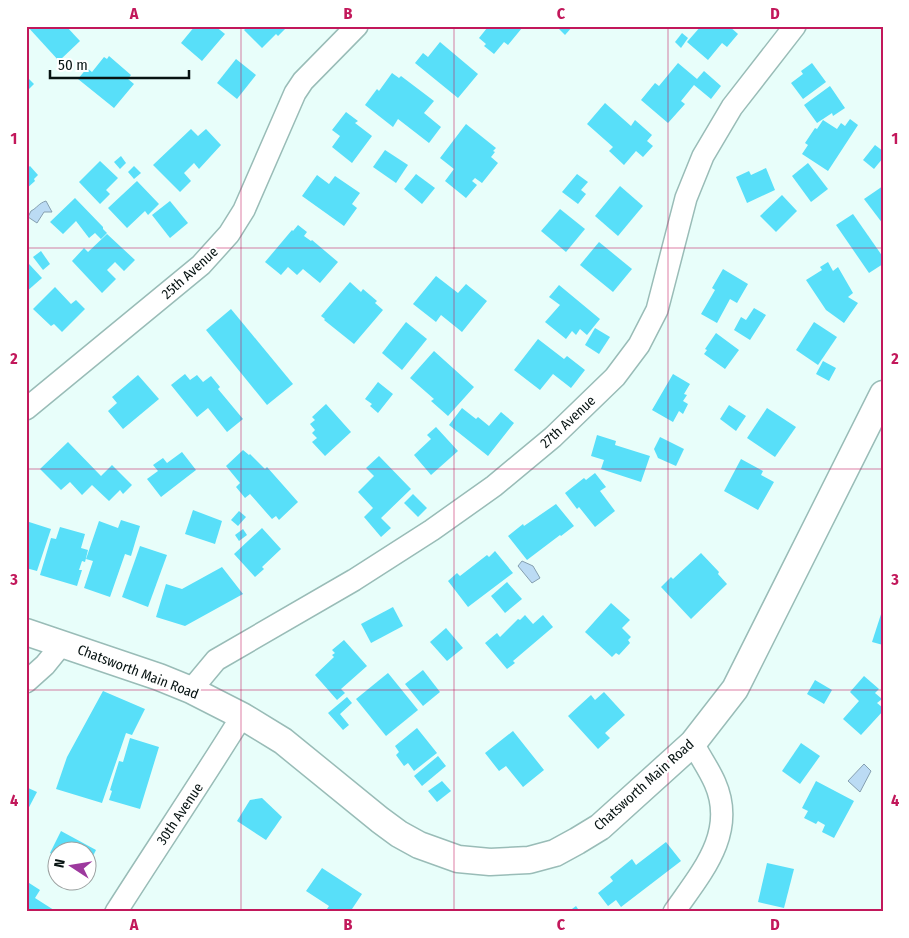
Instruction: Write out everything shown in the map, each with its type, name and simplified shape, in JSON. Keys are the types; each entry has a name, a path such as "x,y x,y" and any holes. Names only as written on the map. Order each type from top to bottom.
{"street":[{"name":"25th Avenue","path":"26,409 201,265 219,247 230,234 244,210 294,93 303,81 357,26"},
{"name":"27th Avenue","path":"191,690 216,660 354,580 432,530 494,486 553,437 615,377 639,345 657,310 686,198 704,156 732,107 795,26"},
{"name":"Chatsworth Main Road","path":"26,632 191,690 242,716 283,741 399,834 418,845 458,859 490,862 529,860 555,853 600,827 693,743 735,689 883,394"},
{"path":"26,682 62,644"},
{"name":"30th Avenue","path":"116,912 178,814 202,781 242,716"},
{"path":"674,912 702,872 721,831 723,814 716,784 693,743"}],"water":[{"path":"46,201 52,212 44,212 37,223 28,217 31,211"},
{"path":"522,561 533,566 540,578 532,583 518,566"},
{"path":"864,764 871,771 860,792 848,781"}],"building":[{"path":"27,26 66,26 80,41 59,61"},
{"path":"195,26 210,26 211,28 215,26 225,34 202,61 181,43"},
{"path":"248,26 288,26 278,36 276,34 262,48 244,30"},
{"path":"485,26 520,26 522,28 508,45 504,42 494,54 484,46 486,44 479,38 487,28"},
{"path":"556,26 573,26 565,35"},
{"path":"701,26 729,26 738,34 727,47 722,43 708,60 687,42"},
{"path":"682,33 688,38 681,48 675,42"},
{"path":"440,42 478,74 458,98 415,63 423,53 428,57"},
{"path":"109,56 131,75 128,79 134,84 114,108 78,79 87,68 92,72 104,57 107,59"},
{"path":"236,59 256,75 237,99 217,83"},
{"path":"678,63 697,79 704,71 721,86 711,99 694,85 681,101 685,104 668,123 641,100 655,83 659,86"},
{"path":"812,63 826,82 803,99 791,83 803,74 801,71"},
{"path":"392,73 399,78 401,76 434,101 424,113 441,127 429,143 398,119 393,127 365,105 377,89 379,91"},
{"path":"26,76 34,84 26,92"},
{"path":"830,86 845,108 833,116 832,113 817,123 804,105"},
{"path":"605,103 631,126 635,120 652,135 647,141 653,146 643,157 636,151 624,165 609,151 613,147 587,124"},
{"path":"346,112 358,121 355,123 372,136 352,163 332,147 340,136 332,130"},
{"path":"850,119 858,125 828,171 802,154 808,145 805,143 823,120 837,129 841,123 845,126"},
{"path":"466,124 496,148 491,157 498,163 482,183 475,178 472,181 477,185 466,198 445,181 454,169 440,158"},
{"path":"191,129 198,136 206,129 221,145 199,169 194,163 184,173 191,181 180,192 153,165"},
{"path":"875,145 883,151 883,158 874,169 863,160"},
{"path":"385,150 408,165 396,183 373,167"},
{"path":"121,156 126,163 120,169 114,162"},
{"path":"100,161 118,178 106,190 110,194 100,204 79,182"},
{"path":"808,163 828,189 811,202 792,176"},
{"path":"30,166 38,175 34,179 35,181 26,189 26,169"},
{"path":"134,166 141,173 134,179 128,172"},
{"path":"766,168 775,190 747,203 736,177 749,171 751,175"},
{"path":"416,174 435,188 422,204 404,189"},
{"path":"577,174 588,182 581,190 586,194 578,204 562,192"},
{"path":"317,175 329,184 335,176 360,193 352,204 357,208 344,226 302,196"},
{"path":"137,181 159,204 148,215 145,211 127,228 108,208"},
{"path":"620,186 643,206 618,236 595,216"},
{"path":"883,186 883,224 864,199"},
{"path":"782,195 797,211 776,232 760,216"},
{"path":"75,198 107,233 101,239 95,233 89,238 76,221 63,234 50,222"},
{"path":"170,201 188,223 170,238 152,215"},
{"path":"560,209 585,229 566,252 541,231"},
{"path":"853,214 883,257 883,264 869,273 836,225"},
{"path":"298,225 307,232 304,236 312,240 338,262 320,283 303,269 297,275 288,267 281,275 265,262"},
{"path":"107,234 135,260 124,271 115,262 107,270 116,279 102,293 72,261 84,248 88,252"},
{"path":"599,242 632,269 613,292 580,265"},
{"path":"41,251 50,264 43,270 33,257"},
{"path":"828,262 833,271 838,267 853,293 848,297 858,303 844,323 826,310 806,280 822,270 820,267"},
{"path":"29,264 42,278 26,292 26,267"},
{"path":"723,269 748,284 737,303 730,299 717,323 701,314 715,290 712,288"},
{"path":"436,276 458,293 466,284 487,301 462,332 441,315 436,322 413,304"},
{"path":"350,282 361,292 363,289 377,301 375,303 383,310 354,344 321,316"},
{"path":"559,285 600,319 587,335 580,329 576,335 572,331 566,339 545,322 560,305 549,297"},
{"path":"55,287 71,304 76,300 85,309 62,332 54,324 51,326 33,309"},
{"path":"754,308 766,315 750,340 734,330 741,317 746,320"},
{"path":"231,309 293,384 267,405 206,330"},
{"path":"406,322 427,339 402,370 382,353"},
{"path":"814,322 837,337 818,365 796,350"},
{"path":"595,328 610,337 599,354 585,345"},
{"path":"716,333 739,350 725,369 704,354 707,350 705,349"},
{"path":"538,339 564,359 567,356 585,370 571,388 553,374 540,390 514,370"},
{"path":"434,351 474,387 448,416 431,401 434,399 410,378"},
{"path":"823,361 836,368 829,381 816,374"},
{"path":"185,374 190,380 197,375 203,382 211,376 220,387 218,389 243,419 227,432 208,408 197,417 171,385"},
{"path":"673,374 690,384 684,394 687,395 683,401 688,404 683,414 679,411 673,422 652,410"},
{"path":"138,375 159,399 123,429 108,411 117,403 112,397"},
{"path":"378,382 393,394 378,413 370,406 372,404 365,399"},
{"path":"326,404 351,432 325,456 312,442 317,438 312,433 315,430 310,424 315,420 312,417"},
{"path":"729,405 746,416 736,431 720,419"},
{"path":"462,408 489,426 501,412 514,423 488,456 449,425"},
{"path":"767,408 796,427 775,457 747,438"},
{"path":"436,427 458,451 431,475 414,455 431,439 427,435"},
{"path":"597,435 616,441 615,445 650,456 641,482 601,469 604,460 591,456"},
{"path":"660,437 684,449 676,466 658,458 654,449"},
{"path":"68,442 101,476 112,465 132,485 123,494 120,490 109,501 92,485 82,495 70,482 61,490 40,469"},
{"path":"243,450 250,454 265,469 267,467 298,502 279,520 276,516 272,519 250,494 245,498 236,487 240,483 226,466"},
{"path":"182,452 196,470 161,497 147,479 158,471 153,465 163,458 167,463"},
{"path":"379,456 411,489 381,518 391,528 381,537 364,517 373,508 358,492 374,476 366,468"},
{"path":"741,459 763,471 761,475 774,482 758,510 724,491"},
{"path":"595,473 606,487 600,491 615,511 595,527 579,507 577,509 565,493 584,478 586,480"},
{"path":"413,494 427,508 418,517 404,503"},
{"path":"556,504 574,526 527,560 508,536 523,524 524,526"},
{"path":"193,510 222,521 215,544 185,534"},
{"path":"239,511 246,517 238,526 231,520"},
{"path":"121,520 140,526 131,556 125,554 110,597 84,588 93,561 86,559 99,521 118,528"},
{"path":"26,521 51,529 37,571 26,568"},
{"path":"60,527 85,534 81,548 88,550 85,562 82,561 79,570 82,570 77,586 40,575 51,538 56,539"},
{"path":"262,528 281,549 262,567 264,569 255,577 234,554"},
{"path":"243,529 247,535 239,541 235,535"},
{"path":"140,546 167,555 148,607 122,597"},
{"path":"495,551 513,573 468,607 448,581 457,573 460,576"},
{"path":"701,553 719,572 718,574 727,584 691,619 661,587 671,577 673,579"},
{"path":"222,567 243,594 185,626 156,617 166,584 182,589"},
{"path":"507,582 522,599 505,613 491,596"},
{"path":"611,603 630,620 622,628 631,637 628,640 630,643 619,655 616,653 612,657 585,632"},
{"path":"393,607 403,626 371,643 361,624"},
{"path":"883,608 883,645 872,642"},
{"path":"525,615 533,624 543,615 553,627 513,661 515,663 507,669 485,643 497,633 500,637 518,619 520,620"},
{"path":"446,628 463,648 447,661 430,642"},
{"path":"344,640 367,666 341,689 345,693 337,700 315,675 334,657 332,655 335,653 332,650"},
{"path":"423,670 440,692 423,706 405,684"},
{"path":"388,673 418,710 386,736 356,699"},
{"path":"864,676 879,689 875,693 882,699 877,703 883,708 883,711 861,735 843,719 859,701 850,692"},
{"path":"815,680 832,690 824,704 807,694"},
{"path":"103,691 145,709 132,735 126,733 102,803 56,789 67,757"},
{"path":"604,692 625,715 605,733 610,738 598,749 568,716 591,695 595,700"},
{"path":"347,697 352,703 340,714 349,725 343,730 328,713"},
{"path":"417,728 437,753 414,771 408,763 404,766 396,755 399,752 395,746"},
{"path":"513,731 544,770 523,787 506,766 499,771 485,753"},
{"path":"130,738 159,747 140,809 109,800 112,791 110,790 119,761 123,762"},
{"path":"801,743 820,756 800,784 782,771"},
{"path":"438,756 446,766 422,786 414,776"},
{"path":"442,781 451,791 437,802 428,791"},
{"path":"816,781 854,801 834,838 822,832 825,825 818,821 816,824 804,818 808,811 802,808"},
{"path":"26,787 37,792 26,813"},
{"path":"262,798 282,817 266,840 237,821 250,800"},
{"path":"61,831 78,840 56,840"},
{"path":"666,842 681,861 621,907 616,900 608,906 598,893 613,881 610,877 632,859 636,865"},
{"path":"767,863 794,869 784,908 758,902"},
{"path":"322,868 362,894 350,912 332,912 327,909 329,906 306,891"},
{"path":"26,881 40,890 35,898 57,912 26,912"},
{"path":"576,906 580,912 568,912"}]}
